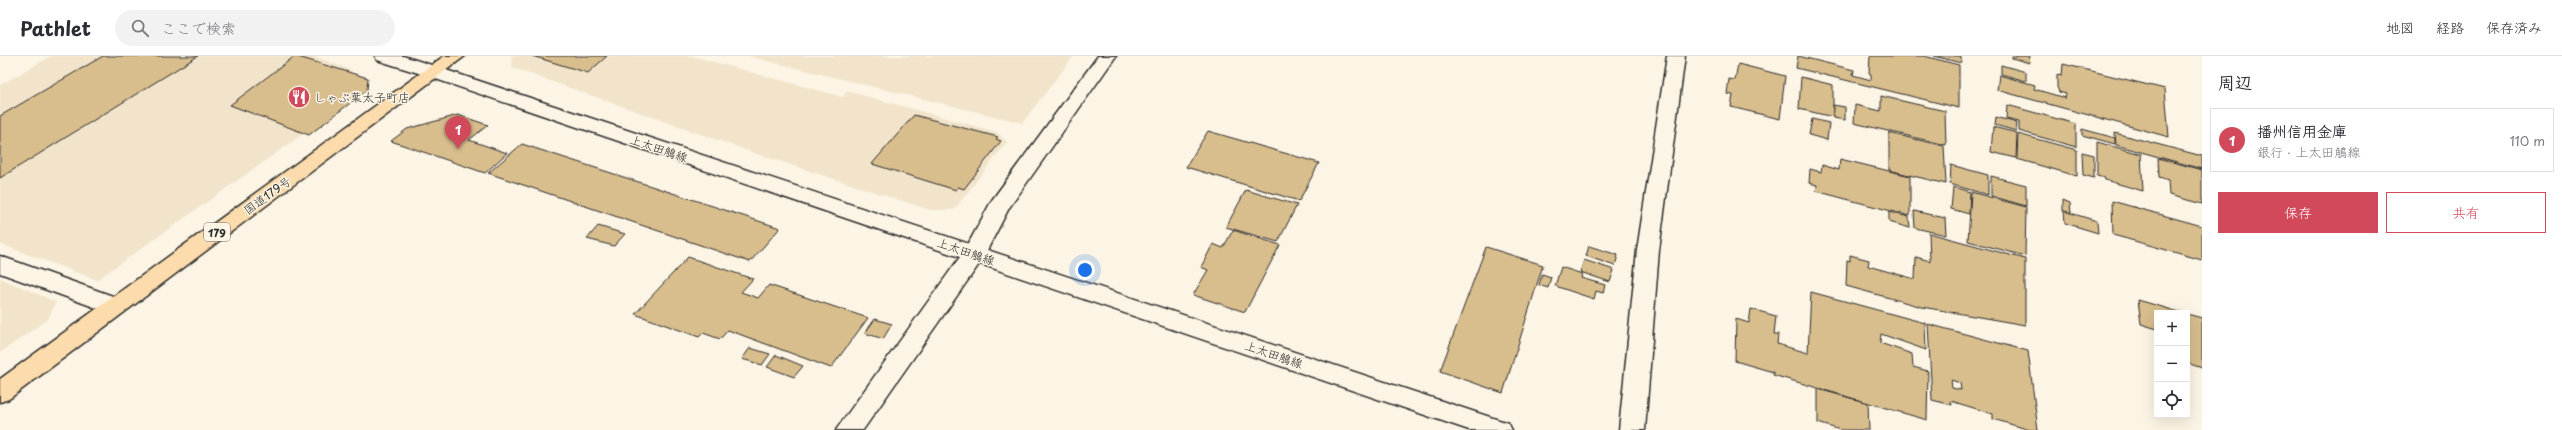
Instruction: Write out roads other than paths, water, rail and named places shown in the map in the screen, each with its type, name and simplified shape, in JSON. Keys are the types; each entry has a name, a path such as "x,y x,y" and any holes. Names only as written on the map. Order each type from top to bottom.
{"highway":[{"name":"国道179号","path":"0,392 456,56"}],"street":[{"name":"上太田鵤線","path":"384,56 1499,430"},
{"path":"849,430 974,254 1000,205 1107,56"},
{"path":"1632,430 1648,250 1676,56"},
{"path":"0,264 116,306"}],"place":[{"name":"しゃぶ葉太子町店","path":"299,97"},
{"name":"播州信用金庫","path":"458,149"}]}
